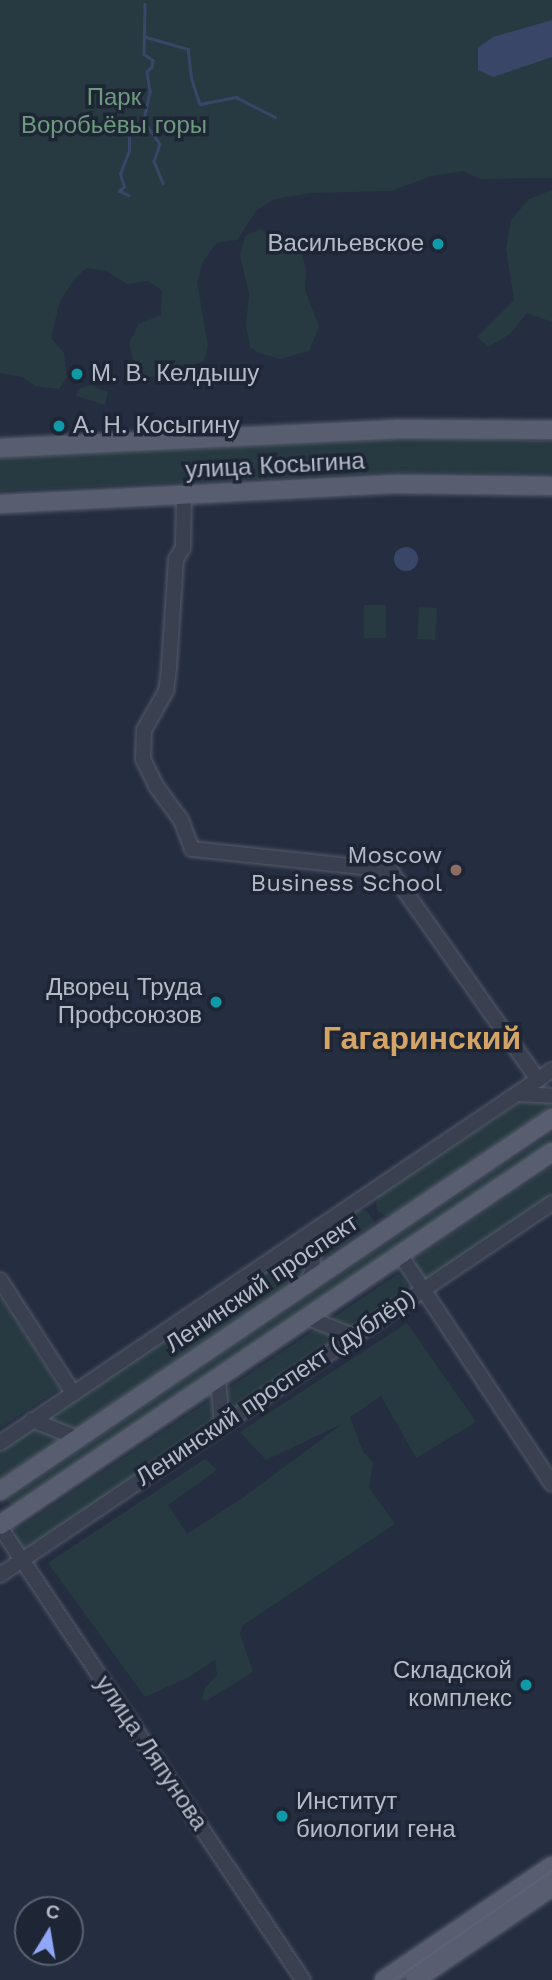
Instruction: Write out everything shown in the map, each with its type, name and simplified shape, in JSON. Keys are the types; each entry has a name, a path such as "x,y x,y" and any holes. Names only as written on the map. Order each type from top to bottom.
{"main road":[{"name":"улица Косыгина","path":"0,448 396,429 552,430"},
{"name":"улица Косыгина","path":"0,504 397,484 552,486"},
{"name":"Ленинский проспект","path":"0,1491 552,1118"},
{"path":"0,1526 552,1152"},
{"path":"384,1980 552,1866"},
{"path":"415,1980 552,1886"}],"street":[{"path":"184,495 183,548 176,559 166,691 145,725 143,759 156,786 181,820 191,849 390,870 538,1080"},
{"path":"0,1443 552,1070"},
{"path":"516,1095 530,1093 552,1096"},
{"name":"Ленинский проспект (дублёр)","path":"0,1575 552,1203"},
{"path":"306,1284 312,1272 314,1241 322,1226"},
{"path":"401,1256 552,1483"},
{"path":"0,1280 73,1393"},
{"path":"308,1318 353,1336"},
{"path":"218,1379 222,1425"},
{"path":"32,1420 78,1438"},
{"name":"улица Ляпунова","path":"0,1526 303,1980"}],"green space":[{"name":"Парк Воробьёвы горы","path":"0,0 552,0 552,178 480,179 463,171 432,176 391,191 311,193 274,199 256,211 237,240 216,243 203,262 197,282 208,346 204,361 178,370 163,381 160,377 137,376 129,343 139,324 161,315 162,290 148,281 127,284 106,271 86,268 73,281 60,301 51,338 64,353 67,377 59,389 35,386 23,377 0,373"},
{"path":"552,190 552,322 527,313 510,334 488,347 477,337 514,300 506,249 511,220 529,199"},
{"path":"261,229 280,247 301,250 306,269 305,290 319,327 309,351 280,359 259,353 250,347 246,326 249,294 240,255 245,236"},
{"path":"91,385 108,392 105,405 76,396 78,389"},
{"path":"349,437 552,441 552,474 399,472 0,491 0,456"},
{"path":"364,605 386,605 386,638 364,638"},
{"path":"419,607 437,608 435,640 417,639"},
{"path":"530,1095 552,1100 552,1106 393,1215 385,1216 378,1211 378,1196"},
{"path":"552,1132 552,1146 13,1508 7,1500"},
{"path":"552,1166 552,1197 429,1279 420,1277 415,1265 418,1257"},
{"path":"355,1210 367,1211 375,1223 321,1259 319,1233"},
{"path":"299,1253 306,1257 308,1272 0,1479 0,1451 291,1255"},
{"path":"398,1274 407,1283 404,1296 25,1550 22,1549 14,1537 16,1530"},
{"path":"0,1297 60,1389 0,1428"},
{"path":"407,1323 476,1422 416,1458 381,1396 350,1417 363,1452 373,1462 369,1488 395,1524 242,1626 240,1634 253,1672 206,1701 202,1699 205,1688 217,1675 215,1660 189,1677 145,1697 48,1563 205,1459 217,1470 168,1505 187,1534 244,1497 342,1424 266,1460 240,1432"}],"water":[{"path":"552,20 552,57 493,77 478,70 478,48 493,37"},
{"path":"406,547 414,551 418,559 414,567 406,571 398,567 394,559 398,551"}],"waterway":[{"path":"145,4 144,54 153,60 152,67 147,72 150,92 144,121 160,144 154,161 163,183"},
{"path":"146,37 188,49 192,80 200,104 236,97 275,117"},
{"path":"129,196 119,191 124,187 120,174 129,151 129,134 143,122"}],"tram line":[{"path":"394,1980 552,1871"}],"place":[{"name":"Васильевское","path":"438,244"},
{"name":"М. В. Келдышу","path":"77,374"},
{"name":"А. Н. Косыгину","path":"59,426"},
{"name":"Moscow Business School","path":"456,870"},
{"name":"Дворец Труда Профсоюзов","path":"216,1002"},
{"name":"Складской комплекс","path":"526,1685"},
{"name":"Институт биологии гена","path":"282,1816"}],"district":[{"name":"Гагаринский","path":"422,1038"}]}
